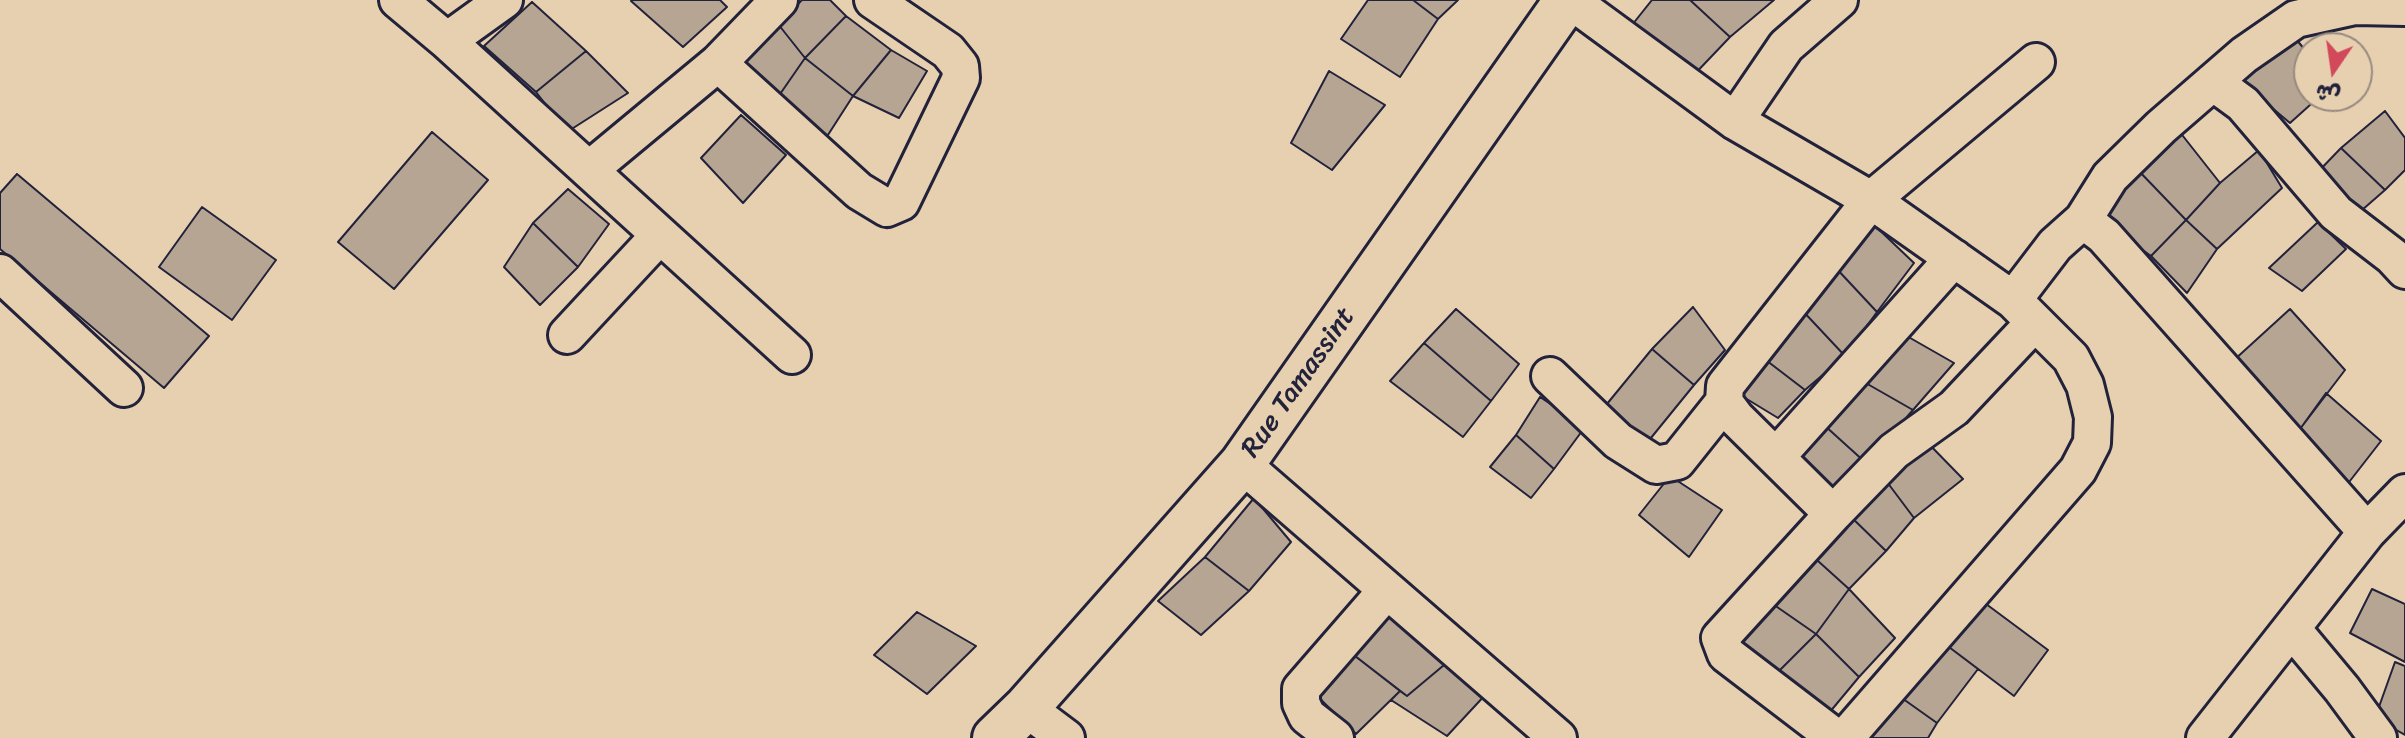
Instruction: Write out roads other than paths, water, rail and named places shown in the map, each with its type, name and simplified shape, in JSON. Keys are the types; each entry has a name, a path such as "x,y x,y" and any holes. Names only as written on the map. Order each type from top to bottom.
{"main road":[{"name":"Rue Tamassint","path":"995,738 1026,708 1242,464 1569,0"}],"street":[{"path":"398,0 792,355"},
{"path":"447,41 504,0"},
{"path":"589,170 718,63 779,0"},
{"path":"718,63 859,191 887,208 901,202 961,78 960,66 948,51 873,0"},
{"path":"1569,0 1735,121 1871,200 1954,258 2024,311 2071,358 2085,385 2093,417 2092,443 2078,470 1845,738"},
{"path":"1735,121 1786,46 1839,0"},
{"path":"1836,738 1726,654 1720,638 1894,451 1954,408 2024,311 2055,245 2083,220 2110,177 2161,127 2244,55 2296,19 2353,3 2405,7"},
{"path":"1550,376 1618,441 1656,465 1677,461 1724,402 1725,386 1871,200 2036,62"},
{"path":"2213,82 2243,104 2336,213 2392,256 2405,270"},
{"path":"2083,220 2104,236 2367,532"},
{"path":"567,335 660,235"},
{"path":"1776,457 1954,258"},
{"path":"0,273 124,388"},
{"path":"1724,402 1833,514"},
{"path":"1242,464 1558,738"},
{"path":"2205,738 2367,532 2405,493"},
{"path":"1335,738 1307,716 1301,703 1301,689 1387,590"},
{"path":"2292,629 2378,738"},
{"path":"1026,708 1066,738"}]}
